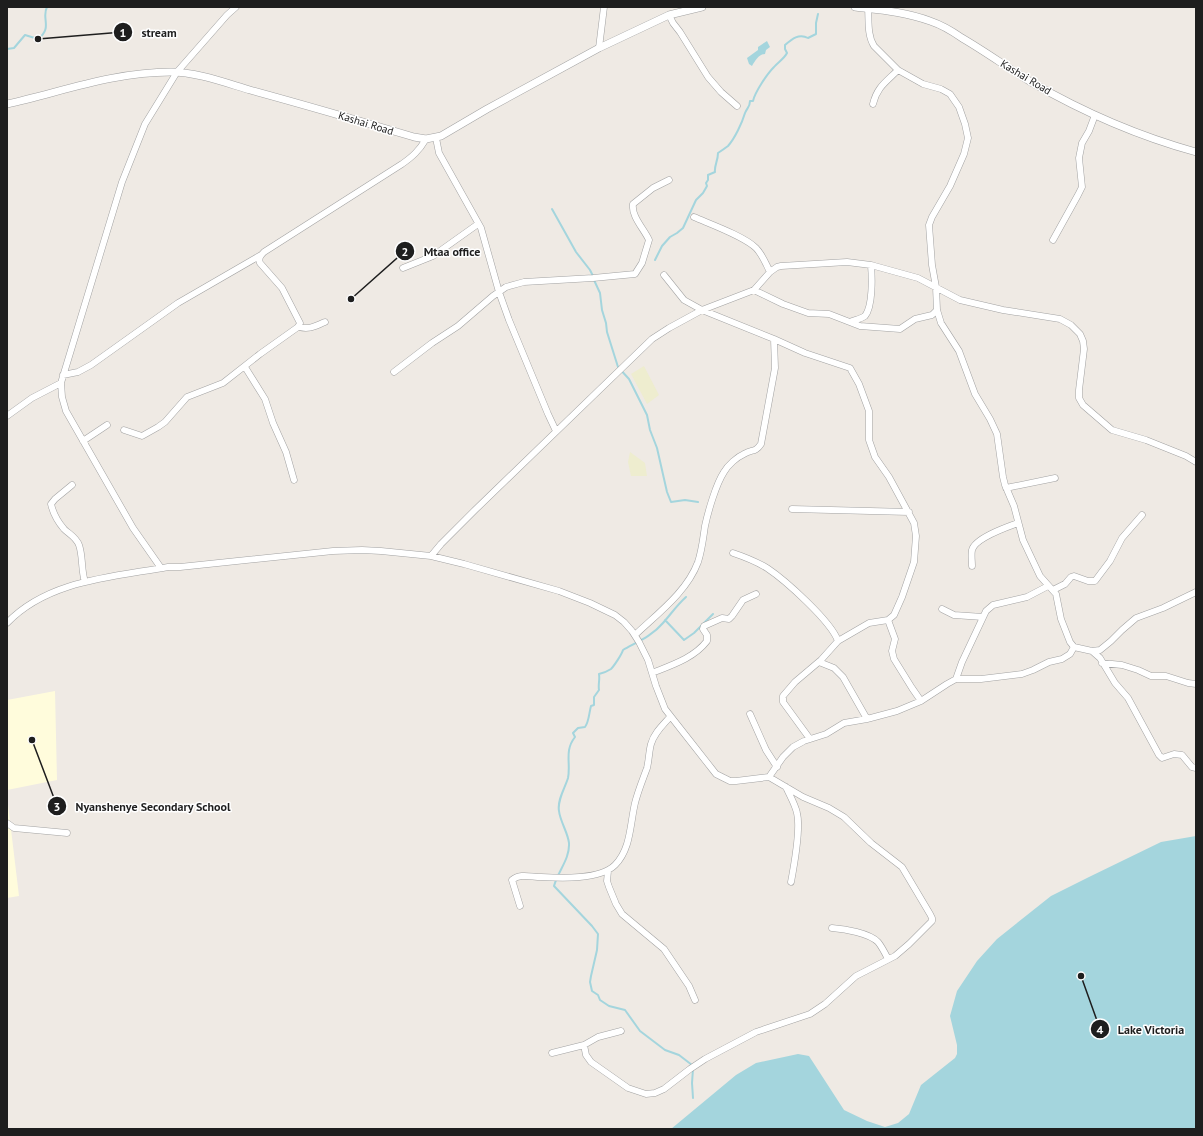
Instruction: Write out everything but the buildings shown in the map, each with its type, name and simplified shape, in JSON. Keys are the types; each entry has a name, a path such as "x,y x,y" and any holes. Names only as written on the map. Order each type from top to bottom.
{"street":[{"path":"161,568 133,528 63,405 61,383 75,332 127,168 145,124 177,72 236,7"},
{"path":"599,48 604,7"},
{"name":"Kashai Road","path":"7,104 91,82 130,75 177,72 208,78 426,139 436,138 599,48 669,15 702,7"},
{"name":"Kashai Road","path":"856,7 903,13 917,16 938,24 968,41 1032,82 1095,115 1143,135 1196,152"},
{"path":"868,8 871,41 898,70 923,84 941,89 950,94 959,107 967,132 968,138 964,154 950,186 929,225 937,310 941,323 959,351 975,394 996,434 1003,477 1014,506 1023,540 1036,570 1058,598 1061,619 1070,642 1074,647 1092,651 1100,650 1136,618 1163,608 1196,592"},
{"path":"669,15 708,78 737,106"},
{"path":"873,104 878,90 898,70"},
{"path":"1053,240 1082,187 1079,158 1082,143 1089,131 1095,115"},
{"path":"436,138 440,153 481,228 499,292 509,320 556,431"},
{"path":"63,375 78,372 91,365 178,303 261,255 402,164 415,155 426,139"},
{"path":"394,372 432,343 458,326 499,292 513,284 635,274 642,263 649,240 636,218 632,206 653,188 669,180"},
{"path":"694,217 717,226 752,244 760,254 770,272"},
{"path":"403,268 433,256 478,224"},
{"path":"261,255 259,258 260,263 282,288 300,323 299,326"},
{"path":"431,556 476,509 652,339 702,310 754,290 770,272 777,267 847,262 871,265 918,278 960,300 1003,310 1060,319 1068,322 1080,334 1083,341 1084,349 1079,398 1083,405 1112,430 1146,440 1186,456 1196,462"},
{"path":"850,322 862,317 867,311 871,298 871,265"},
{"path":"664,275 684,300 702,310 805,353 850,368 859,384 869,411 869,440 875,457 890,477 914,523 916,530 914,562 898,608 894,615 888,620 869,623 838,641 819,662 794,682 783,696 783,702 810,739"},
{"path":"754,290 783,304 808,313 829,314 860,326 900,329 915,319 932,315 937,310"},
{"path":"299,326 306,329 324,322"},
{"path":"124,430 140,436 148,433 165,422 187,397 223,383 299,326"},
{"path":"635,635 670,602 691,576 698,563 705,526 723,472 729,464 743,454 757,449 761,444 775,368 774,339"},
{"path":"245,367 265,399 273,423 286,452 294,480"},
{"path":"7,416 32,398 61,383"},
{"path":"83,441 107,425"},
{"path":"1006,488 1055,478"},
{"path":"72,485 55,499 52,504 59,523 76,539 79,546 85,582"},
{"path":"792,509 909,512"},
{"path":"956,680 959,669 986,611 994,605 1065,584 1071,577 1074,576 1088,582 1095,582 1110,561 1122,538 1142,515"},
{"path":"972,566 972,550 977,542 1018,523"},
{"path":"7,623 38,599 97,578 161,568 348,550 381,551 431,556 559,591 590,603 624,622 635,635 648,660 665,709 716,774 730,781 769,777 803,797 829,808 844,817 871,843 902,867 932,918 932,921 895,956 856,976 825,1004 810,1014 756,1032 699,1062 664,1089 655,1094 646,1094 628,1088 591,1062 586,1055 584,1045"},
{"path":"733,553 759,564 777,576 798,594 826,622 836,635 838,641"},
{"path":"652,673 685,659 699,650 707,641 707,635 703,629 704,626 722,618 729,619 740,603 756,594"},
{"path":"942,609 954,615 984,617"},
{"path":"888,620 895,639 892,651 894,659 921,701"},
{"path":"769,777 793,747 810,739 826,734 844,723 868,719 897,711 921,701 947,684 956,680 981,679 1022,674 1049,662 1062,659 1070,654 1074,647"},
{"path":"1092,651 1128,698 1159,755 1162,758 1174,754 1182,755 1192,767 1196,768"},
{"path":"819,662 834,668 843,677 868,719"},
{"path":"1102,663 1122,665 1151,676 1166,676 1196,684"},
{"path":"750,714 766,750 777,767"},
{"path":"520,906 512,880 519,876 574,877 608,871 616,865 627,843 631,830 635,802 647,766 651,743 657,731 670,716"},
{"path":"786,787 795,807 798,819 796,850 791,882"},
{"path":"7,823 14,828 67,833"},
{"path":"608,871 608,887 622,914 664,949 690,986 695,1000"},
{"path":"832,928 850,931 873,939 882,948 888,959"},
{"path":"552,1053 584,1045 598,1037 621,1031"}],"shaded area":[{"path":"55,691 57,780 7,790 7,700"},
{"path":"7,796 19,896 7,898"}],"green space":[{"path":"644,366 659,395 647,404 631,374"},
{"path":"630,452 645,463 647,476 631,476 628,462"}],"water":[{"path":"767,41 770,47 766,50 765,54 759,56 752,66 749,64 747,58 758,50 758,47"},
{"path":"1196,836 1196,1129 671,1129 736,1075 756,1063 798,1054 809,1056 844,1110 867,1121 885,1127 898,1123 909,1114 921,1085 955,1058 957,1054 957,1045 950,1016 957,991 977,961 997,939 1051,896 1161,842"}],"waterway":[{"path":"7,49 14,48 25,35 38,39 42,35 46,27 45,15 47,7"},
{"path":"655,260 662,246 670,237 683,228 696,200 707,186 706,183 708,180 708,175 715,172 718,153 731,143 736,135 750,101 753,101 756,93 771,70 786,55 785,45 796,37 802,36 808,38 816,34 818,14"},
{"path":"552,209 576,252 593,276"},
{"path":"594,280 600,293 607,332 618,367 629,379 647,415 671,502 685,500 698,502"},
{"path":"686,597 659,628 623,650 611,669 599,674 599,690 594,697 594,705 591,706 587,723 585,727 578,728 573,733 575,737 570,747 569,773 560,798 559,807 561,819 569,843 569,849 566,860 554,886 598,934 597,950 590,982 592,991 598,995 600,1000 609,1006 625,1010 640,1031 665,1050 679,1055 692,1065"},
{"path":"665,620 684,640 694,633 713,614"},
{"path":"693,1069 693,1098"}],"place":[{"name":"stream","path":"38,39"},
{"name":"Mtaa office","path":"351,299"},
{"name":"Nyanshenye Secondary School","path":"32,740"},
{"name":"Lake Victoria","path":"1081,976"}]}
